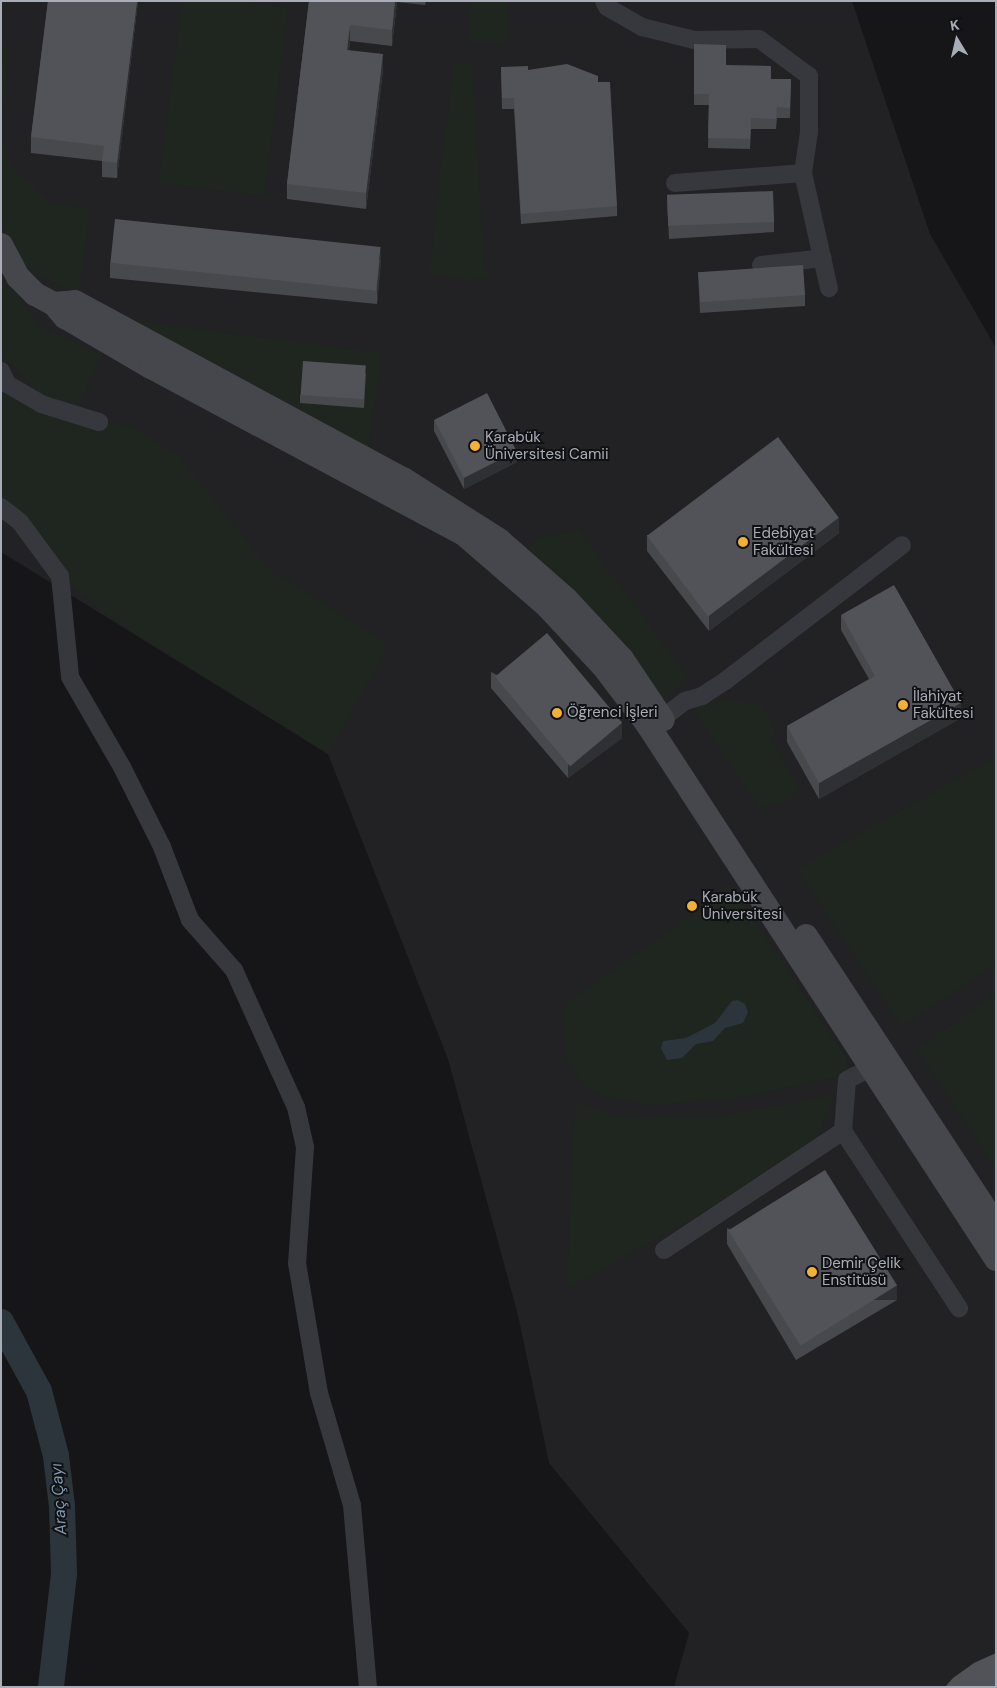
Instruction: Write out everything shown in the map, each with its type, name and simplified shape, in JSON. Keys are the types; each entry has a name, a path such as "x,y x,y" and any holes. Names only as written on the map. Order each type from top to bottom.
{"main road":[{"path":"1,244 18,276 34,294 54,304 65,317 151,367 465,535 548,607 656,723 752,881 879,1064 996,1225"},
{"path":"879,1064 996,1259"}],"street":[{"path":"604,1 607,7 642,27 694,40 758,39 809,76 809,132 803,173 829,288"},
{"path":"675,183 803,173"},
{"path":"761,265 822,258"},
{"path":"1,371 7,384 41,404 99,422"},
{"path":"1,507 20,522 60,576 70,677 122,766 162,847 190,920 234,970 296,1107 305,1147 297,1263 319,1393 352,1505 368,1687"},
{"path":"656,723 684,700 702,696 725,681 902,545"},
{"path":"879,1064 847,1080 845,1085 843,1131 959,1308"},
{"path":"664,1250 843,1131"}],"shaded area":[{"name":"Karabük Üniversitesi","path":"1,1 852,1 930,234 996,348 996,1687 674,1687 689,1633 549,1463 518,1315 448,1059 328,754 1,552"},
{"path":"182,1 232,1 288,8 264,196 159,183"},
{"path":"470,1 508,1 508,42 470,42"},
{"path":"1,46 10,47 1,124"},
{"path":"454,61 472,64 484,265 492,277 471,280 429,274"},
{"path":"1,136 11,165 52,204 90,208 79,295 34,273 19,258 1,223"},
{"path":"1,277 4,286 17,293 37,325 102,355 82,397 79,413 43,397 1,354"},
{"path":"120,319 382,353 368,450"},
{"path":"1,371 7,384 99,422 130,426 178,455 270,570 386,643 382,658 328,754 118,623 60,576 1,507"},
{"path":"579,530 689,678 663,701 526,549 540,537"},
{"path":"711,698 716,703 721,699 762,705 775,731 771,739 799,787 788,800 759,808 694,710"},
{"path":"996,757 996,964 902,1026 797,869"},
{"path":"732,886 846,1059 847,1071 840,1076 738,1098 648,1105 604,1096 583,1085 565,1057 564,1005"},
{"path":"996,994 996,1169 917,1048"},
{"path":"738,1000 745,1004 748,1012 743,1023 725,1028 713,1041 696,1044 682,1058 667,1060 661,1048 663,1041 686,1038 715,1023 732,1001"},
{"path":"835,1094 815,1142 719,1203 567,1289 575,1101 615,1117 719,1117"}],"building":[{"path":"48,1 137,1 117,163 102,161 104,146 31,137"},
{"path":"309,1 395,1 392,30 350,25 347,50 383,54 366,193 287,184"},
{"path":"694,44 726,45 726,65 771,66 771,79 791,79 790,108 777,107 776,119 751,118 750,139 708,138 709,94 694,94"},
{"path":"567,64 598,76 598,82 610,82 617,206 521,214 514,98 502,98 501,67 528,66 528,70"},
{"path":"773,191 774,222 668,226 667,195"},
{"path":"115,219 381,247 376,291 110,263"},
{"path":"803,265 805,295 700,302 698,272"},
{"path":"303,361 366,365 363,399 301,395"},
{"name":"Karabük Üniversitesi Camii","path":"487,393 517,451 464,478 434,420"},
{"name":"Edebiyat Fakültesi","path":"778,437 839,518 708,616 647,536"},
{"name":"İlahiyat Fakültesi","path":"894,585 961,703 819,783 787,726 875,676 841,615"},
{"name":"Öğrenci İşleri","path":"547,633 622,723 570,766 495,677"},
{"name":"Demir Çelik Enstitüsü","path":"825,1170 897,1285 800,1346 728,1230"},
{"path":"996,1653 996,1687 945,1687 953,1678 974,1663"}],"waterway":[{"name":"Araç Çayı","path":"1,1322 39,1391 56,1456 62,1506 64,1574 51,1687"}],"place":[{"name":"Karabük Üniversitesi Camii","path":"475,446"},
{"name":"Edebiyat Fakültesi","path":"743,542"},
{"name":"İlahiyat Fakültesi","path":"903,705"},
{"name":"Öğrenci İşleri","path":"557,713"},
{"name":"Karabük Üniversitesi","path":"692,906"},
{"name":"Demir Çelik Enstitüsü","path":"812,1272"}]}
